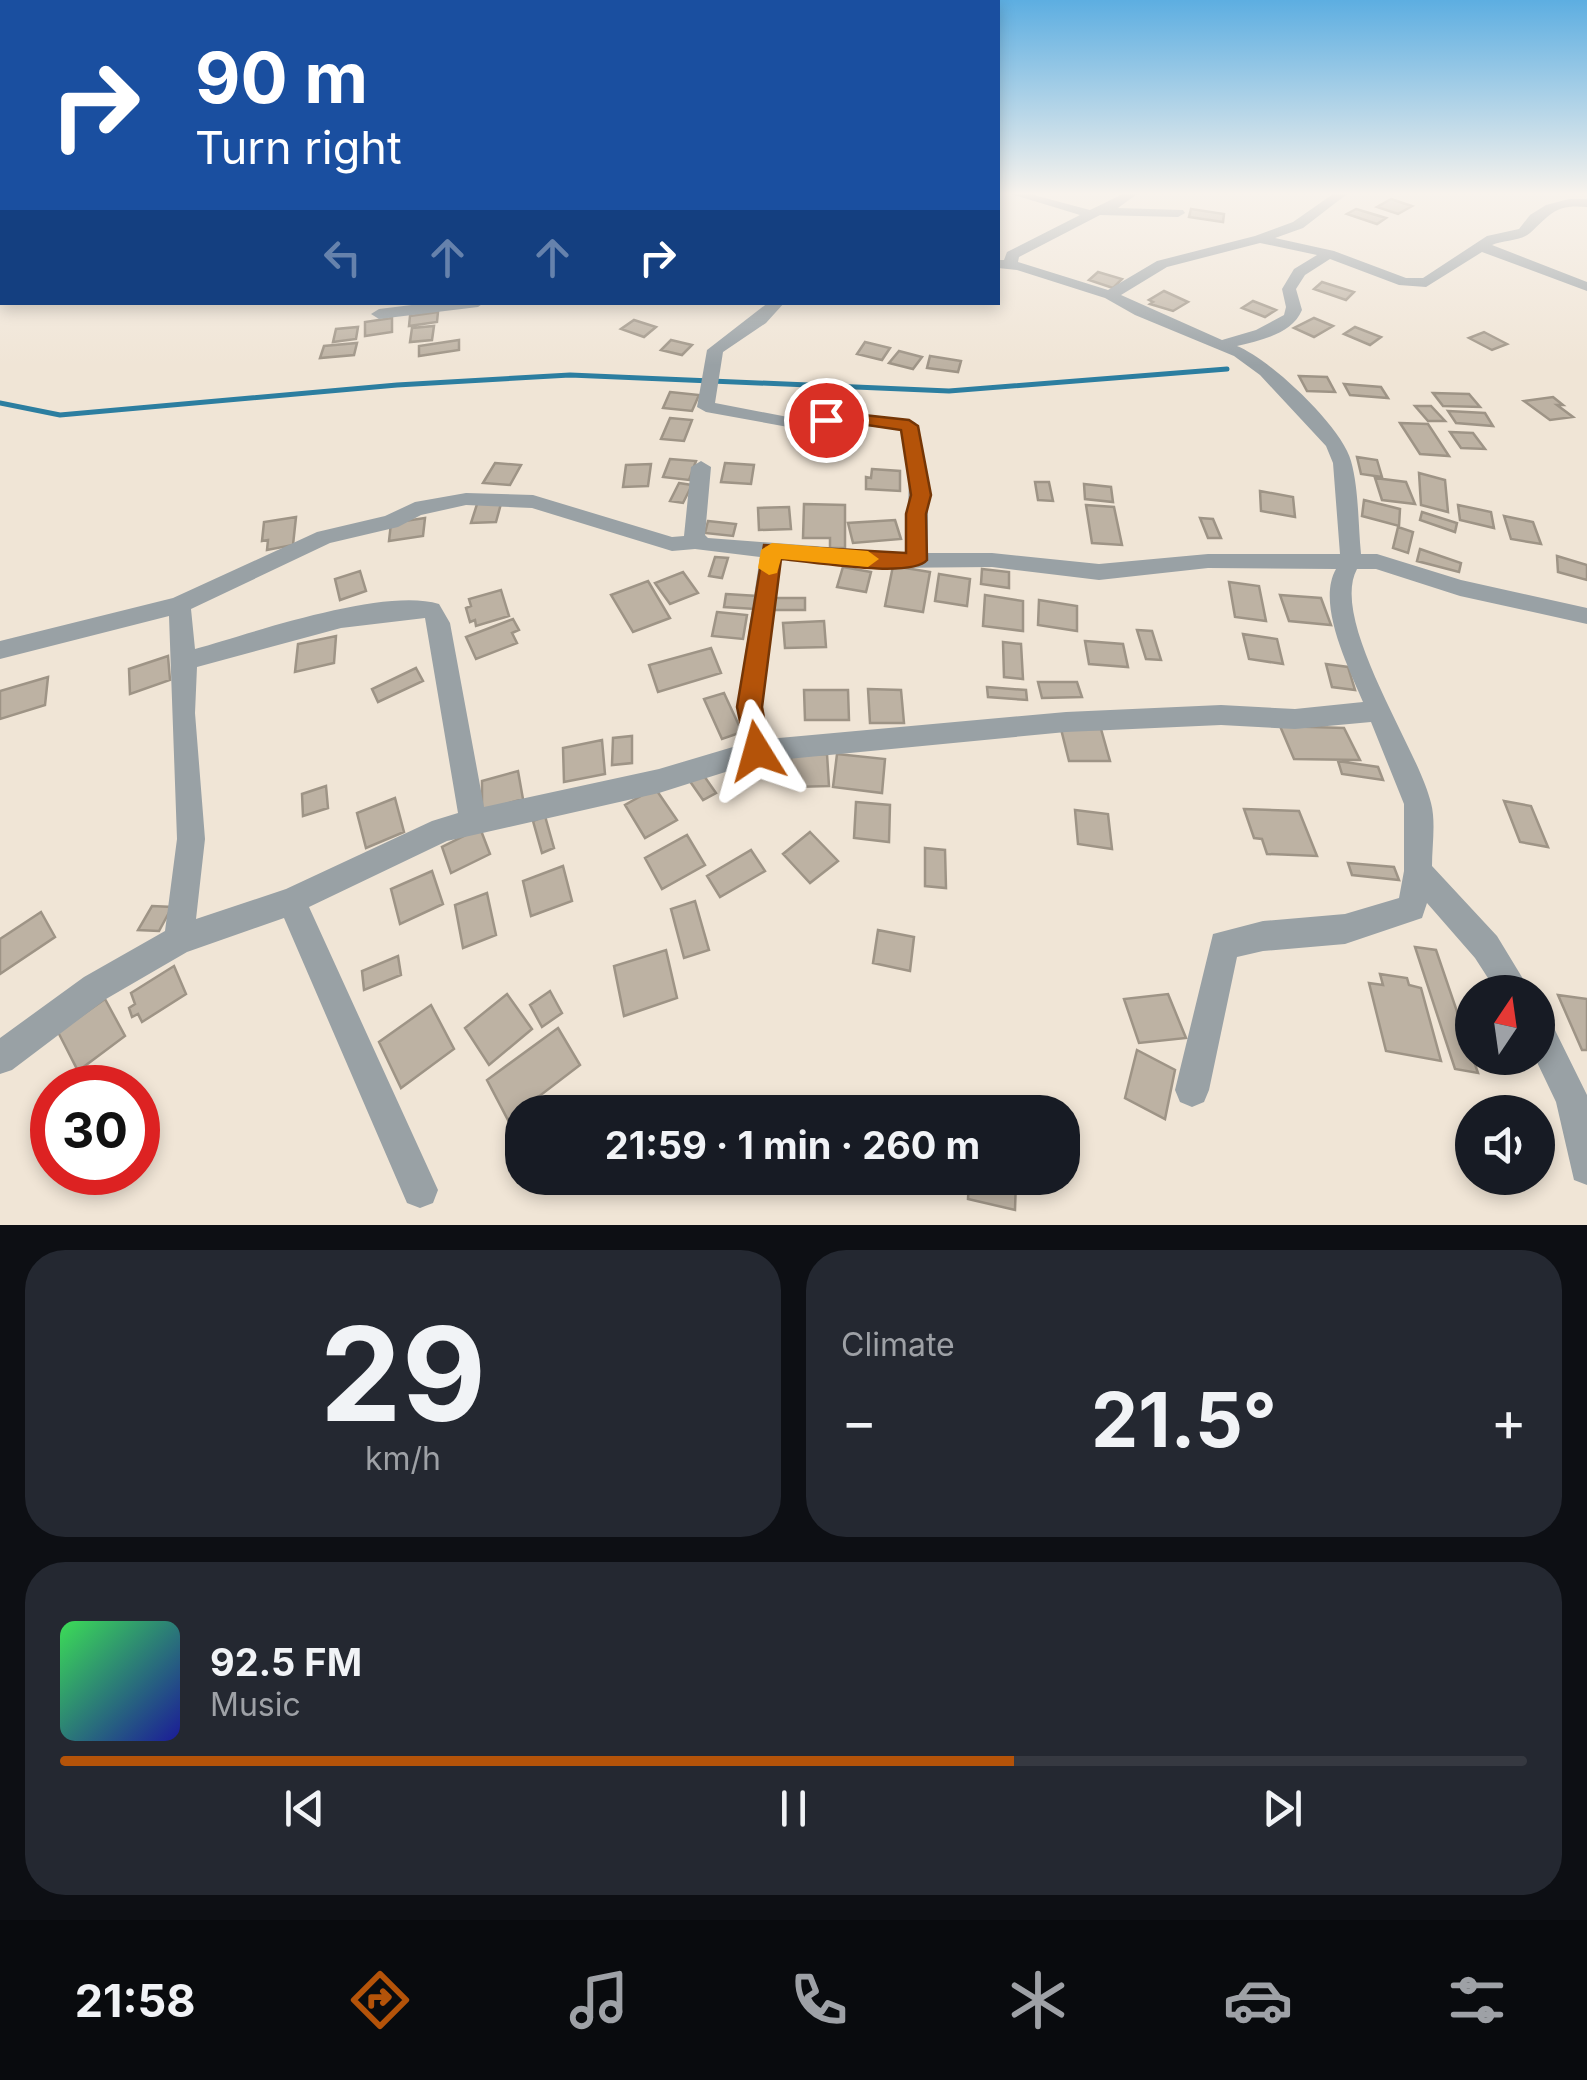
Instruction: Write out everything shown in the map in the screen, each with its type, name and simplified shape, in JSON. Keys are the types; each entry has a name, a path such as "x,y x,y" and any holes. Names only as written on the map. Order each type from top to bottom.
{"street":[{"path":"1110,294 1162,264 1212,251"},
{"path":"1316,251 1404,282 1426,284 1477,251"},
{"path":"1493,251 1587,287"},
{"path":"1222,346 1270,331 1292,318 1295,310 1289,289 1299,272 1329,254"},
{"path":"1004,259 1110,294 1266,371 1334,444 1342,463 1352,562 1341,579 1346,632 1418,804 1418,870 1412,908 1345,930 1264,936 1224,945 1192,1090"},
{"path":"379,314 453,305"},
{"path":"774,305 715,350 706,408 788,422 814,424 831,416 909,426 921,495 916,514 916,560"},
{"path":"696,542 701,467"},
{"path":"0,650 179,605 324,536 391,522 415,509 466,499 505,498 533,502 672,544 685,546 696,542 882,561 992,560 1099,572 1208,562 1378,562 1460,588 1587,616"},
{"path":"757,751 750,707 772,550"},
{"path":"179,605 192,839 179,940"},
{"path":"185,661 361,618 431,610 439,623 473,822"},
{"path":"0,1058 95,988 179,940 291,900 442,830 473,822 659,780 757,751 1066,722 1221,715 1295,719 1377,711"},
{"path":"1418,870 1486,947 1504,975"},
{"path":"291,900 420,1190"},
{"path":"1555,1064 1572,1100 1587,1167"}],"building":[{"path":"1098,272 1122,279 1113,288 1089,280"},
{"path":"1322,282 1354,292 1346,300 1314,289"},
{"path":"1164,291 1188,302 1173,311 1150,304 1153,302 1149,300"},
{"path":"1253,301 1276,310 1265,317 1242,308"},
{"path":"438,312 437,322 409,326 410,316"},
{"path":"392,318 392,332 365,336 365,322"},
{"path":"1314,318 1333,326 1314,337 1294,328"},
{"path":"634,320 656,327 644,337 621,329"},
{"path":"434,326 432,340 410,342 412,328"},
{"path":"358,327 356,339 333,342 336,329"},
{"path":"1355,327 1381,337 1370,345 1344,334"},
{"path":"1484,332 1507,344 1492,350 1469,338"},
{"path":"459,340 459,350 419,356 419,346"},
{"path":"671,340 692,345 682,355 661,350"},
{"path":"865,342 890,348 882,360 857,354"},
{"path":"357,343 354,355 320,358 324,346"},
{"path":"899,351 922,357 913,369 889,363"},
{"path":"930,356 961,361 958,372 927,368"},
{"path":"1299,376 1327,377 1335,392 1307,391"},
{"path":"1344,384 1381,387 1388,398 1350,395"},
{"path":"670,392 699,395 692,411 663,408"},
{"path":"1433,393 1469,394 1480,407 1443,406"},
{"path":"1553,397 1573,417 1550,420 1524,401"},
{"path":"795,405 826,407 824,418 793,416"},
{"path":"1415,406 1431,406 1445,421 1428,421"},
{"path":"1448,411 1485,413 1493,426 1456,423"},
{"path":"670,418 692,420 684,441 661,439"},
{"path":"1400,423 1428,424 1449,456 1420,454"},
{"path":"1450,432 1473,433 1485,449 1461,448"},
{"path":"1357,457 1377,460 1382,477 1361,474"},
{"path":"670,459 696,461 689,480 663,477"},
{"path":"495,463 521,465 510,485 483,483"},
{"path":"725,463 754,465 751,484 721,482"},
{"path":"651,464 648,486 623,487 626,465"},
{"path":"872,469 900,471 900,491 866,489 866,477 871,478"},
{"path":"1419,473 1445,480 1448,512 1421,505"},
{"path":"1375,478 1406,482 1415,504 1382,500"},
{"path":"1035,482 1049,482 1053,501 1038,500"},
{"path":"679,483 692,485 683,503 670,501"},
{"path":"1084,484 1111,487 1113,502 1085,499"},
{"path":"1260,491 1293,497 1295,517 1261,511"},
{"path":"502,500 496,522 471,523 478,501"},
{"path":"1364,500 1400,509 1399,526 1362,516"},
{"path":"804,504 845,505 845,548 830,548 830,538 803,538"},
{"path":"1086,505 1114,507 1122,545 1092,543"},
{"path":"1458,505 1491,512 1494,528 1460,520"},
{"path":"789,507 791,529 759,530 758,508"},
{"path":"1422,512 1457,523 1455,532 1420,520"},
{"path":"1504,516 1533,522 1541,544 1511,539"},
{"path":"296,517 293,545 267,550 268,540 262,541 264,522"},
{"path":"425,518 423,536 389,541 391,523"},
{"path":"1200,518 1213,519 1221,538 1208,538"},
{"path":"895,520 901,539 853,543 848,523"},
{"path":"708,521 736,524 733,536 705,533"},
{"path":"1398,527 1413,532 1408,553 1393,548"},
{"path":"1420,549 1461,563 1459,572 1417,561"},
{"path":"1557,556 1587,565 1587,580 1558,572"},
{"path":"715,557 728,558 722,578 709,576"},
{"path":"893,566 930,572 923,612 885,606"},
{"path":"843,567 871,572 866,592 837,587"},
{"path":"982,569 1009,572 1009,588 981,584"},
{"path":"360,571 366,591 340,600 335,579"},
{"path":"683,572 698,593 670,604 655,583"},
{"path":"939,574 970,579 967,606 935,601"},
{"path":"648,581 670,618 633,632 611,595"},
{"path":"1229,582 1259,586 1266,621 1235,617"},
{"path":"501,590 509,616 476,626 475,620 470,622 466,608 471,606 469,599"},
{"path":"726,594 757,596 755,609 724,607"},
{"path":"985,595 1023,601 1023,631 983,626"},
{"path":"1280,595 1321,598 1331,625 1289,621"},
{"path":"774,598 805,598 805,610 773,610"},
{"path":"1039,600 1077,606 1077,631 1038,625"},
{"path":"717,612 747,615 743,639 712,636"},
{"path":"513,619 519,630 512,633 517,643 476,659 466,637"},
{"path":"824,621 826,647 785,648 783,623"},
{"path":"1137,630 1152,631 1161,660 1146,659"},
{"path":"1243,634 1277,639 1283,664 1249,659"},
{"path":"336,636 334,663 295,672 298,644"},
{"path":"1085,641 1123,644 1128,667 1089,664"},
{"path":"1003,642 1021,644 1023,679 1004,677"},
{"path":"711,648 721,673 658,692 649,665"},
{"path":"168,656 170,680 130,694 129,669"},
{"path":"1326,664 1348,667 1355,690 1332,687"},
{"path":"416,668 423,681 378,702 372,689"},
{"path":"48,677 45,705 0,719 0,691"},
{"path":"1038,682 1077,682 1082,697 1042,698"},
{"path":"987,687 1026,690 1027,700 988,697"},
{"path":"868,689 901,690 904,723 870,723"},
{"path":"804,690 848,690 849,720 805,720"},
{"path":"724,693 742,732 722,739 704,699"},
{"path":"1280,726 1344,728 1360,760 1294,759"},
{"path":"1061,729 1101,729 1110,761 1069,761"},
{"path":"632,736 632,763 612,765 613,738"},
{"path":"602,740 605,774 564,782 563,748"},
{"path":"827,754 829,786 792,787 791,755"},
{"path":"837,754 885,759 882,793 833,787"},
{"path":"1338,761 1378,767 1383,780 1342,774"},
{"path":"518,771 523,799 482,811 482,781"},
{"path":"702,773 716,793 703,800 689,780"},
{"path":"326,786 328,808 303,816 302,794"},
{"path":"655,788 677,820 645,838 625,805"},
{"path":"395,798 404,832 366,848 357,813"},
{"path":"1504,801 1531,806 1548,847 1520,842"},
{"path":"856,802 890,805 889,842 854,838"},
{"path":"1244,809 1299,811 1317,856 1267,854 1262,839 1254,838"},
{"path":"1075,810 1108,814 1112,849 1078,844"},
{"path":"545,816 554,848 542,853 533,821"},
{"path":"480,828 490,854 451,873 442,847"},
{"path":"810,832 838,861 810,883 783,854"},
{"path":"687,835 705,865 662,889 645,858"},
{"path":"925,848 945,850 946,888 925,886"},
{"path":"751,850 765,871 720,897 707,876"},
{"path":"1348,863 1394,867 1399,880 1352,875"},
{"path":"563,866 572,901 531,916 523,881"},
{"path":"432,871 443,904 400,924 391,889"},
{"path":"487,893 496,935 463,948 455,905"},
{"path":"695,901 709,950 684,958 671,909"},
{"path":"152,906 172,907 159,931 138,930"},
{"path":"41,912 55,937 0,974 0,939"},
{"path":"878,930 914,937 910,971 873,963"},
{"path":"1415,947 1436,950 1455,1006 1455,1069"},
{"path":"666,950 677,998 624,1016 614,966"},
{"path":"398,956 401,975 364,990 362,971"},
{"path":"174,966 186,994 142,1022 138,1014 132,1017 129,1008 135,1004 131,993"},
{"path":"1380,974 1407,978 1409,985 1421,988 1441,1061 1386,1051 1369,983 1383,985"},
{"path":"550,991 562,1013 542,1027 530,1005"},
{"path":"507,994 532,1029 489,1065 465,1028"},
{"path":"1168,994 1186,1038 1139,1043 1124,999"},
{"path":"1558,995 1587,999 1587,1050 1582,1050"},
{"path":"105,999 125,1036 86,1065 75,1065 58,1032"},
{"path":"431,1005 454,1049 401,1088 379,1042"},
{"path":"558,1028 580,1065 541,1095 505,1095 505,1114 487,1080"},
{"path":"1137,1050 1175,1070 1165,1119 1125,1098"},
{"path":"968,1195 1015,1195 1015,1210 968,1199"}],"waterway":[{"path":"0,403 60,415 397,385 570,375 949,391 1227,369"}],"slow traffic":[{"path":"769,568 772,550 868,559"}],"route":[{"path":"757,751 750,707 772,550 882,561 916,560 916,514 921,495 909,426 854,417 827,416 826,420"}]}
